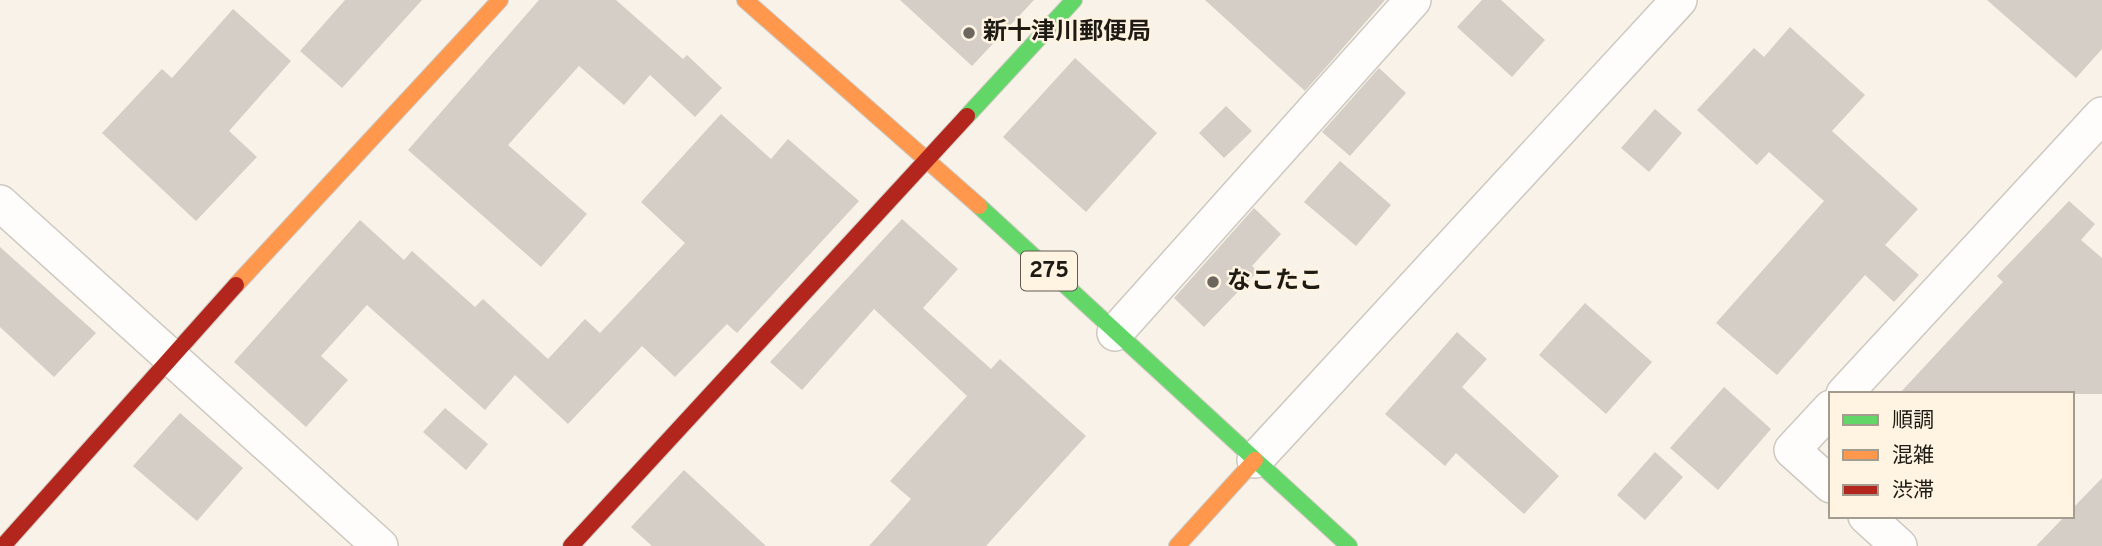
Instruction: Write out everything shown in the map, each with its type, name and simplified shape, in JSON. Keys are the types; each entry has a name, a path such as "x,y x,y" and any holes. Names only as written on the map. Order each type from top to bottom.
{"main road":[{"path":"3,546 171,356 500,0"},
{"name":"275","path":"745,0 927,158 1349,546"},
{"path":"571,546 1073,0"},
{"path":"1177,546 1255,460"}],"street":[{"path":"1115,333 1413,0"},
{"path":"1255,460 1679,0"},
{"path":"1846,392 2102,115"},
{"path":"0,203 380,546"},
{"path":"1829,410 1792,450 1829,483"},
{"path":"1868,518 1899,546"}],"building":[{"path":"345,0 422,0 342,88 300,51"},
{"path":"539,0 616,0 683,59 687,55 722,88 695,117 650,75 624,105 579,66 508,145 587,214 541,267 408,150"},
{"name":"新十津川郵便局","path":"900,0 1034,0 972,66"},
{"path":"1205,0 1385,0 1305,91"},
{"path":"1482,0 1501,0 1545,40 1512,77 1457,27"},
{"path":"1987,0 2102,0 2102,49 2076,78"},
{"path":"233,9 291,61 229,131 257,157 196,221 102,133 162,69 172,78"},
{"path":"1790,27 1865,95 1832,131 1918,209 1885,245 1919,275 1894,302 1865,275 1777,375 1716,323 1824,201 1769,152 1757,165 1697,110 1754,48 1764,57"},
{"path":"1075,58 1157,133 1086,212 1003,137"},
{"path":"1379,68 1406,93 1350,156 1322,132"},
{"path":"1226,106 1252,131 1224,158 1199,133"},
{"path":"1655,109 1682,133 1649,172 1621,148"},
{"path":"721,114 771,159 788,139 859,201 737,333 727,324 675,377 642,346 568,424 515,375 485,410 367,305 321,356 348,380 306,427 234,362 360,220 404,260 412,251 475,307 483,299 548,359 585,319 600,333 685,243 641,202"},
{"path":"1340,161 1391,205 1356,246 1304,202"},
{"path":"2069,201 2095,224 2081,240 2102,258 2102,394 1901,392 2003,282 1997,276"},
{"name":"なこたこ","path":"1254,208 1281,234 1252,266 1258,271 1204,327 1174,298"},
{"path":"902,219 958,269 923,308 991,369 1000,359 1086,436 986,546 869,546 911,499 890,481 967,396 874,309 802,390 770,362"},
{"path":"0,247 96,333 54,377 0,327"},
{"path":"1585,303 1652,362 1606,414 1539,355"},
{"path":"1457,332 1487,359 1462,387 1559,476 1524,514 1456,453 1445,466 1385,414"},
{"path":"1724,387 1771,429 1718,490 1670,448"},
{"path":"445,408 488,444 466,470 423,432"},
{"path":"180,413 243,468 197,521 133,466"},
{"path":"1655,452 1683,477 1645,520 1617,495"},
{"path":"684,470 766,546 652,546 631,527"},
{"path":"2102,478 2102,546 2036,546 2063,518 2074,518 2074,507"}],"traffic: fast":[{"path":"967,116 1074,0"},
{"path":"979,206 1349,546"}],"traffic: slow":[{"path":"236,285 500,0"},
{"path":"745,0 979,206"},
{"path":"1177,546 1255,460"}],"traffic: jam":[{"path":"571,546 967,116"},
{"path":"3,546 236,285"}],"place":[{"name":"新十津川郵便局","path":"969,33"},
{"name":"なこたこ","path":"1213,282"}]}
